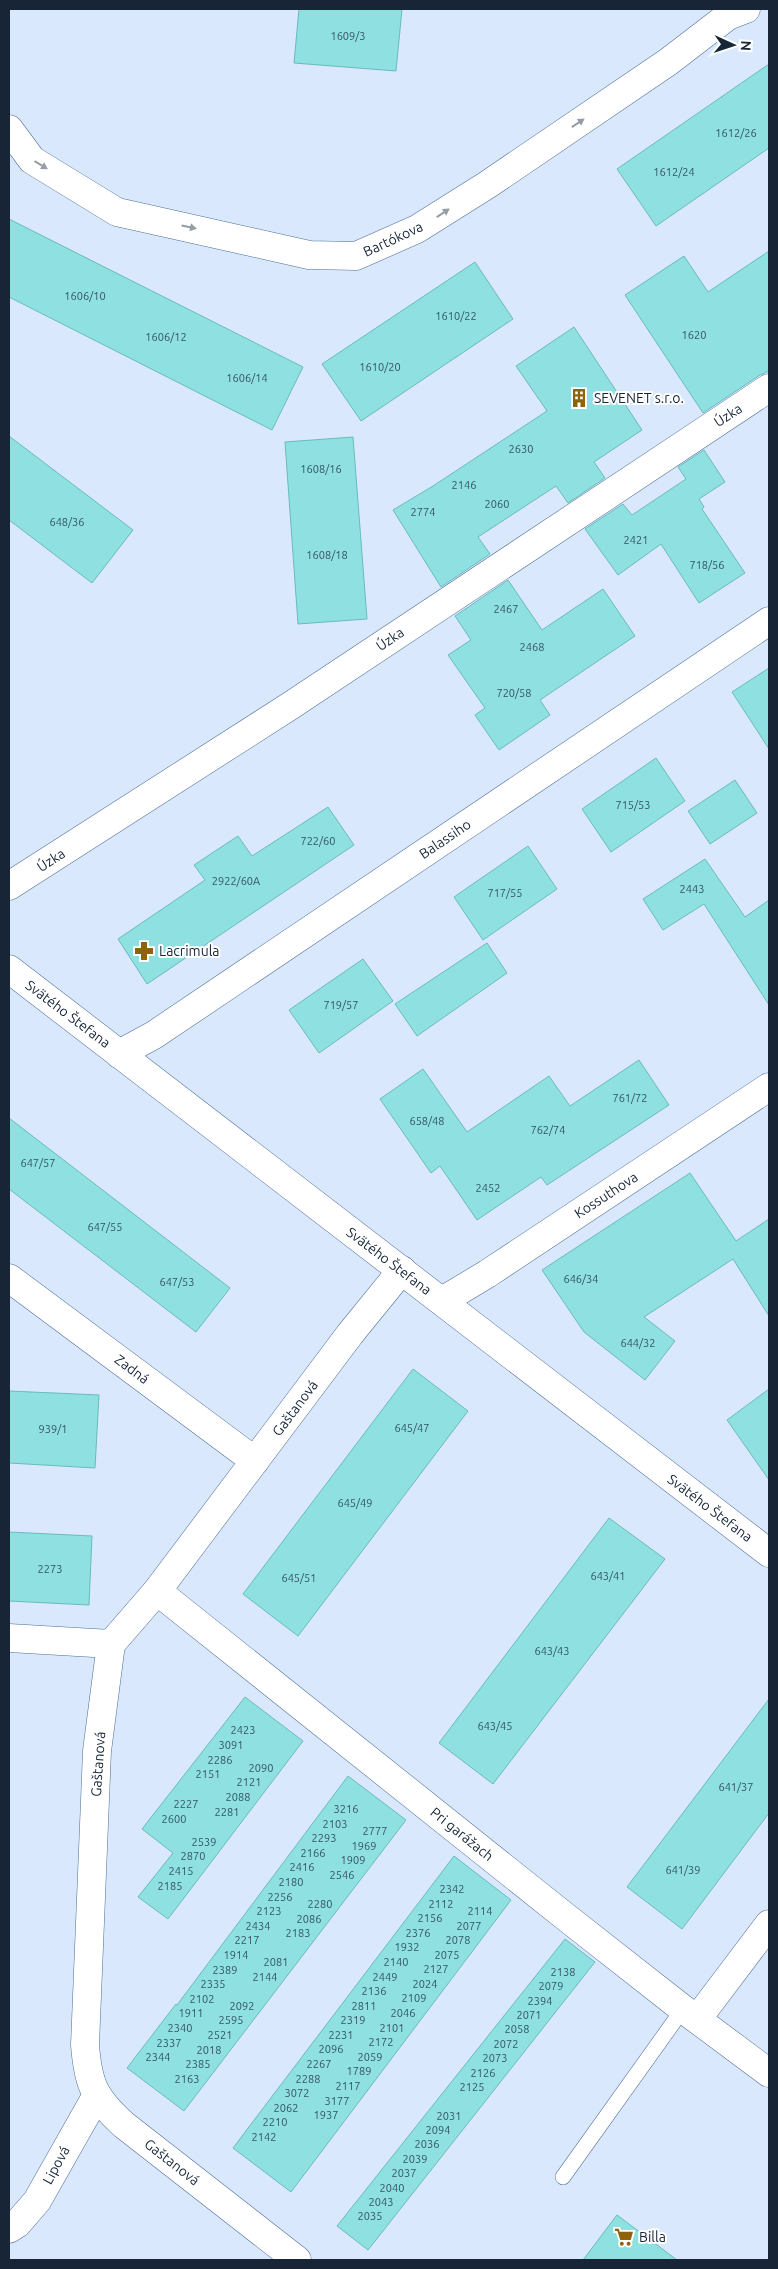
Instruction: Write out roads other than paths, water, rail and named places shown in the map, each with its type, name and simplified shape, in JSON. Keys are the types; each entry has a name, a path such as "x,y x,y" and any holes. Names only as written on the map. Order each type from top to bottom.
{"street":[{"name":"Bartókova","path":"9,129 32,160 117,212 309,255 356,256 417,229 487,185 668,62 728,16 746,9"},
{"name":"Úzka","path":"9,886 290,706 769,388"},
{"name":"Balassiho","path":"119,1054 154,1035 769,621"},
{"name":"Svätého Štefana","path":"9,970 769,1552"},
{"name":"Kossuthova","path":"442,1301 487,1274 769,1088"},
{"name":"Gaštanová","path":"297,2260 106,2109 96,2095 87,2073 85,2045 97,1751 111,1644 157,1591 350,1334 402,1270"},
{"name":"Zadná","path":"9,1278 255,1461"},
{"name":"Pri garážach","path":"157,1591 691,2014 769,2073"},
{"path":"9,1638 111,1644"},
{"path":"691,2014 769,1924"},
{"name":"Lipová","path":"9,2229 17,2224 37,2201 96,2095"}],"lane":[{"path":"563,2177 691,2014"}],"place":[{"name":"SEVENET s.r.o.","path":"579,398"},
{"name":"Lacrimula","path":"144,951"},
{"name":"Billa","path":"624,2237"}]}
